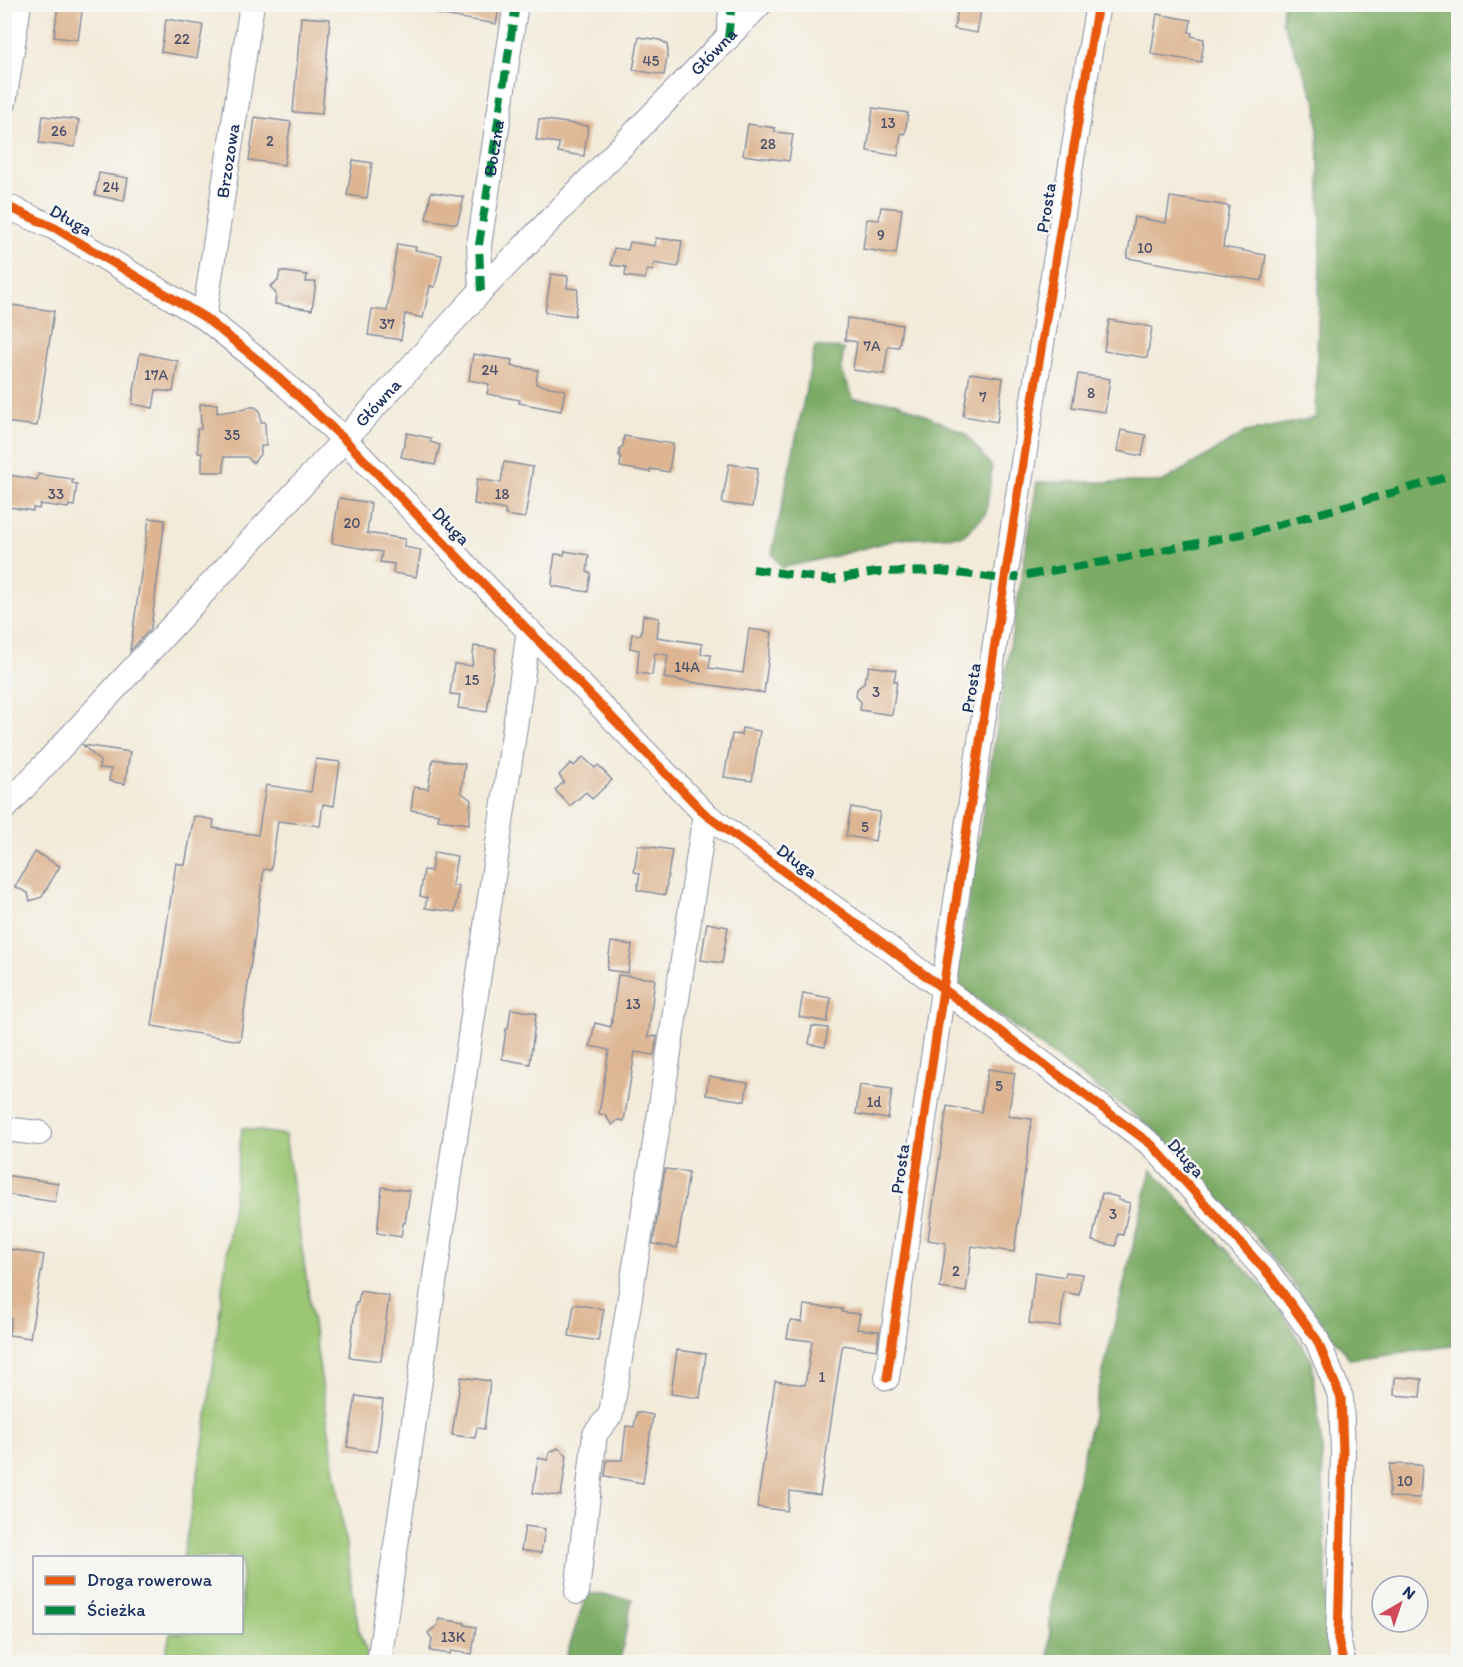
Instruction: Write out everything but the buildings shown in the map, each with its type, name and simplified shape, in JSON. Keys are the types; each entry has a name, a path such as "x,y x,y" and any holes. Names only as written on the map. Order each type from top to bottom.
{"street":[{"path":"4,103 19,4"},
{"name":"Brzozowa","path":"204,317 252,4"},
{"name":"Boczna","path":"481,291 478,244 516,4"},
{"path":"728,38 732,4"},
{"name":"Główna","path":"4,809 481,291 760,4"},
{"name":"Prosta","path":"887,1378 942,989 1031,409 1098,4"},
{"name":"Długa","path":"4,205 55,228 204,317 269,369 344,439 705,814 1152,1145 1271,1277 1317,1340 1341,1398 1343,1453 1338,1639 1343,1662"},
{"path":"379,1662 529,630"},
{"path":"577,1592 595,1434 611,1414 705,814"},
{"path":"4,1129 39,1134"}],"green space":[{"path":"1283,5 1458,5 1458,1345 1350,1359 1261,1242 1156,1131 955,983 1037,482 1162,482 1246,432 1315,418 1321,228 1317,104 1282,21"},
{"path":"815,346 844,349 841,369 854,399 896,402 965,433 992,467 986,514 963,536 899,539 782,568 772,553"},
{"path":"242,1128 285,1135 359,1632 370,1662 164,1662 170,1634 243,1634 243,1556 183,1556 205,1433"},
{"path":"1151,1169 1275,1301 1312,1361 1322,1450 1328,1624 1338,1662 1049,1662 1051,1593"},
{"path":"587,1593 632,1599 620,1662 564,1662"}],"marked path":[{"path":"481,291 479,245 516,4"},
{"path":"728,38 732,4"},
{"path":"753,569 830,580 876,572 941,571 1004,579 1257,531 1458,474"}],"cycle path":[{"path":"887,1378 988,690 1041,347 1098,4"},
{"path":"4,205 55,228 204,317 269,369 344,439 705,814 1152,1145 1271,1277 1317,1340 1341,1398 1343,1453 1338,1639 1343,1662"}]}
